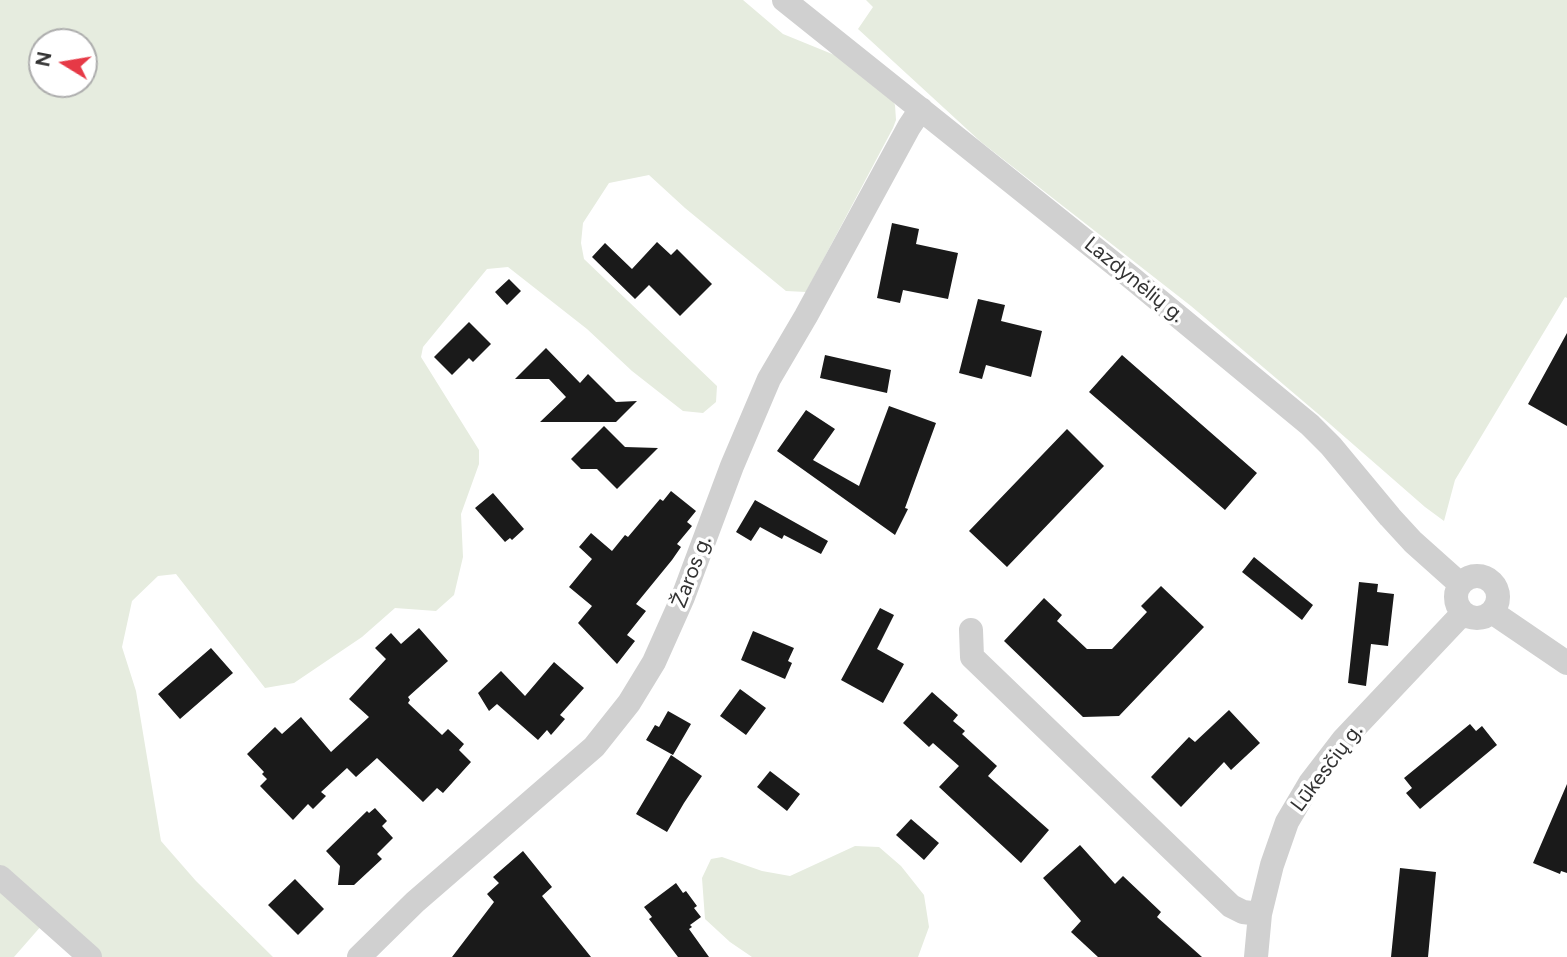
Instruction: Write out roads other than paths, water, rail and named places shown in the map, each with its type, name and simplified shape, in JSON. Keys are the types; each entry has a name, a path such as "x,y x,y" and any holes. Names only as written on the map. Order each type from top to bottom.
{"street":[{"name":"Lazdynėlių g.","path":"784,0 1133,279 1310,425 1413,542 1460,584"},
{"name":"Žaros g.","path":"359,957 415,902 594,747 629,702 654,662 679,608 732,466 769,379 921,109"},
{"path":"1478,576 1495,585 1497,604 1492,612 1483,618 1472,618 1463,613 1457,604 1456,594 1460,584 1468,578 1478,576"},
{"path":"1492,612 1567,663"},
{"name":"Lūkesčių g.","path":"1256,957 1259,914 1272,865 1287,822 1310,783 1343,740 1463,613"},
{"path":"971,629 972,657 1231,906 1243,912 1259,914"},
{"path":"0,877 90,957"}]}
